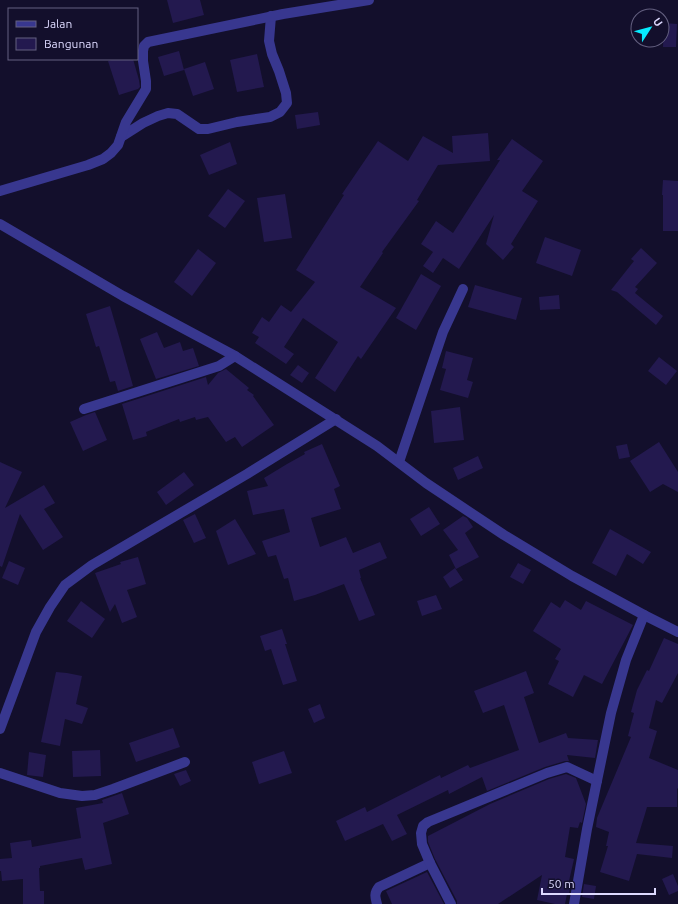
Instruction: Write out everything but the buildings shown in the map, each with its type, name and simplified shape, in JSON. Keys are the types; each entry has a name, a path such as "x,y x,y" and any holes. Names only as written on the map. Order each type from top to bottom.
{"street":[{"path":"0,191 88,165 103,159 111,153 118,145 126,122 146,89 143,51 144,46 148,42 271,16 369,0"},
{"path":"121,137 143,123 168,113 177,114 199,129 270,117 280,112 286,103 286,93 269,41 271,16"},
{"path":"0,224 124,296 235,356 377,446 426,483 504,535 572,576 678,632"},
{"path":"399,462 443,332 463,289"},
{"path":"84,409 219,366 235,356"},
{"path":"0,729 36,632 50,607 66,585 92,565 247,474 336,419"},
{"path":"574,904 611,713 626,660 644,615"},
{"path":"0,772 60,793 82,796 95,795 114,790 185,762"},
{"path":"451,904 422,844 421,834 423,826 428,822 547,773 567,767 597,781"},
{"path":"377,904 375,896 379,887 430,863"}]}
